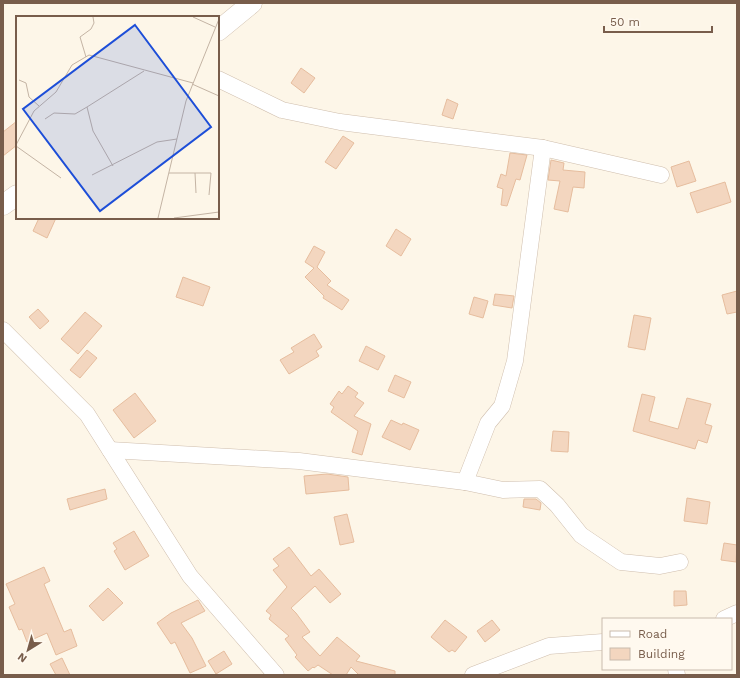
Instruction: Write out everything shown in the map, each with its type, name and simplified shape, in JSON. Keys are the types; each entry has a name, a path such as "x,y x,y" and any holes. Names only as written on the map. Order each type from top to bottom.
{"street":[{"path":"219,30 252,3"},
{"path":"219,79 282,110 340,122 543,148 661,175"},
{"path":"465,482 488,423 502,406 516,361 543,148"},
{"path":"3,205 16,196"},
{"path":"3,330 87,414 190,576 276,675"},
{"path":"110,450 299,461 465,482 503,490 540,489 557,505 581,536 621,562 660,566 680,562"},
{"path":"726,618 737,613"},
{"path":"473,675 549,646 602,642"}],"building":[{"path":"301,68 315,78 304,93 291,83"},
{"path":"447,99 458,104 453,119 442,115"},
{"path":"16,122 16,146 3,156 3,132"},
{"path":"343,136 354,143 336,169 325,162"},
{"path":"510,153 527,155 520,180 516,179 507,206 501,205 503,189 497,187 501,174 506,176"},
{"path":"551,160 564,163 563,170 585,172 584,188 573,187 568,212 554,209 560,181 548,180"},
{"path":"689,161 696,181 677,187 671,167"},
{"path":"725,182 731,202 697,213 690,193"},
{"path":"39,219 56,219 47,238 33,231"},
{"path":"396,229 411,239 401,256 386,246"},
{"path":"314,246 325,252 317,267 331,281 327,285 349,300 342,310 323,298 324,296 305,277 314,268 305,262"},
{"path":"183,277 210,287 203,306 176,297"},
{"path":"737,291 737,312 727,314 722,295"},
{"path":"495,294 514,296 512,308 493,305"},
{"path":"474,297 488,301 483,318 469,314"},
{"path":"38,309 49,321 40,329 29,317"},
{"path":"85,312 102,326 78,354 61,339"},
{"path":"634,315 651,318 645,350 628,347"},
{"path":"314,334 322,347 316,351 319,356 289,374 280,360 294,352 291,348"},
{"path":"366,346 385,356 378,370 359,361"},
{"path":"87,350 97,358 80,378 70,370"},
{"path":"395,375 411,382 404,398 388,391"},
{"path":"348,386 358,393 355,397 364,403 354,416 371,424 362,455 352,452 358,431 331,412 334,407 330,404 339,391 342,394"},
{"path":"135,393 156,421 134,438 113,410"},
{"path":"642,394 655,397 649,421 678,429 687,398 711,404 705,424 712,426 707,443 698,440 695,449 633,431"},
{"path":"391,420 402,425 403,423 419,430 410,450 382,437"},
{"path":"553,431 569,432 568,452 551,451"},
{"path":"327,474 348,477 349,490 306,494 304,476"},
{"path":"105,489 107,499 70,510 67,499"},
{"path":"687,498 710,502 707,524 684,521"},
{"path":"524,499 536,499 541,503 540,510 523,507"},
{"path":"347,514 354,542 340,545 334,517"},
{"path":"134,531 149,556 125,570 114,551 117,549 113,543"},
{"path":"724,543 737,545 736,562 721,560"},
{"path":"289,547 311,576 319,569 341,594 330,603 315,586 291,608 310,632 302,637 320,656 337,637 360,656 356,661 395,671 395,675 359,675 351,667 346,675 333,675 318,665 308,671 295,657 297,655 285,639 289,636 269,619 271,615 266,611 287,587 273,570 279,566 273,559"},
{"path":"44,567 50,581 44,584 64,632 71,629 77,646 56,655 47,633 27,642 22,629 19,630 9,607 15,604 6,584"},
{"path":"108,588 123,603 103,621 89,606"},
{"path":"674,591 686,591 687,605 674,606"},
{"path":"198,600 205,611 181,623 192,638 206,666 190,673 175,642 171,644 157,623 171,613"},
{"path":"445,620 467,637 455,652 452,650 449,652 431,637"},
{"path":"492,620 500,630 485,642 477,631"},
{"path":"224,651 232,664 216,674 208,661"},
{"path":"62,658 70,675 56,675 50,664"}]}
